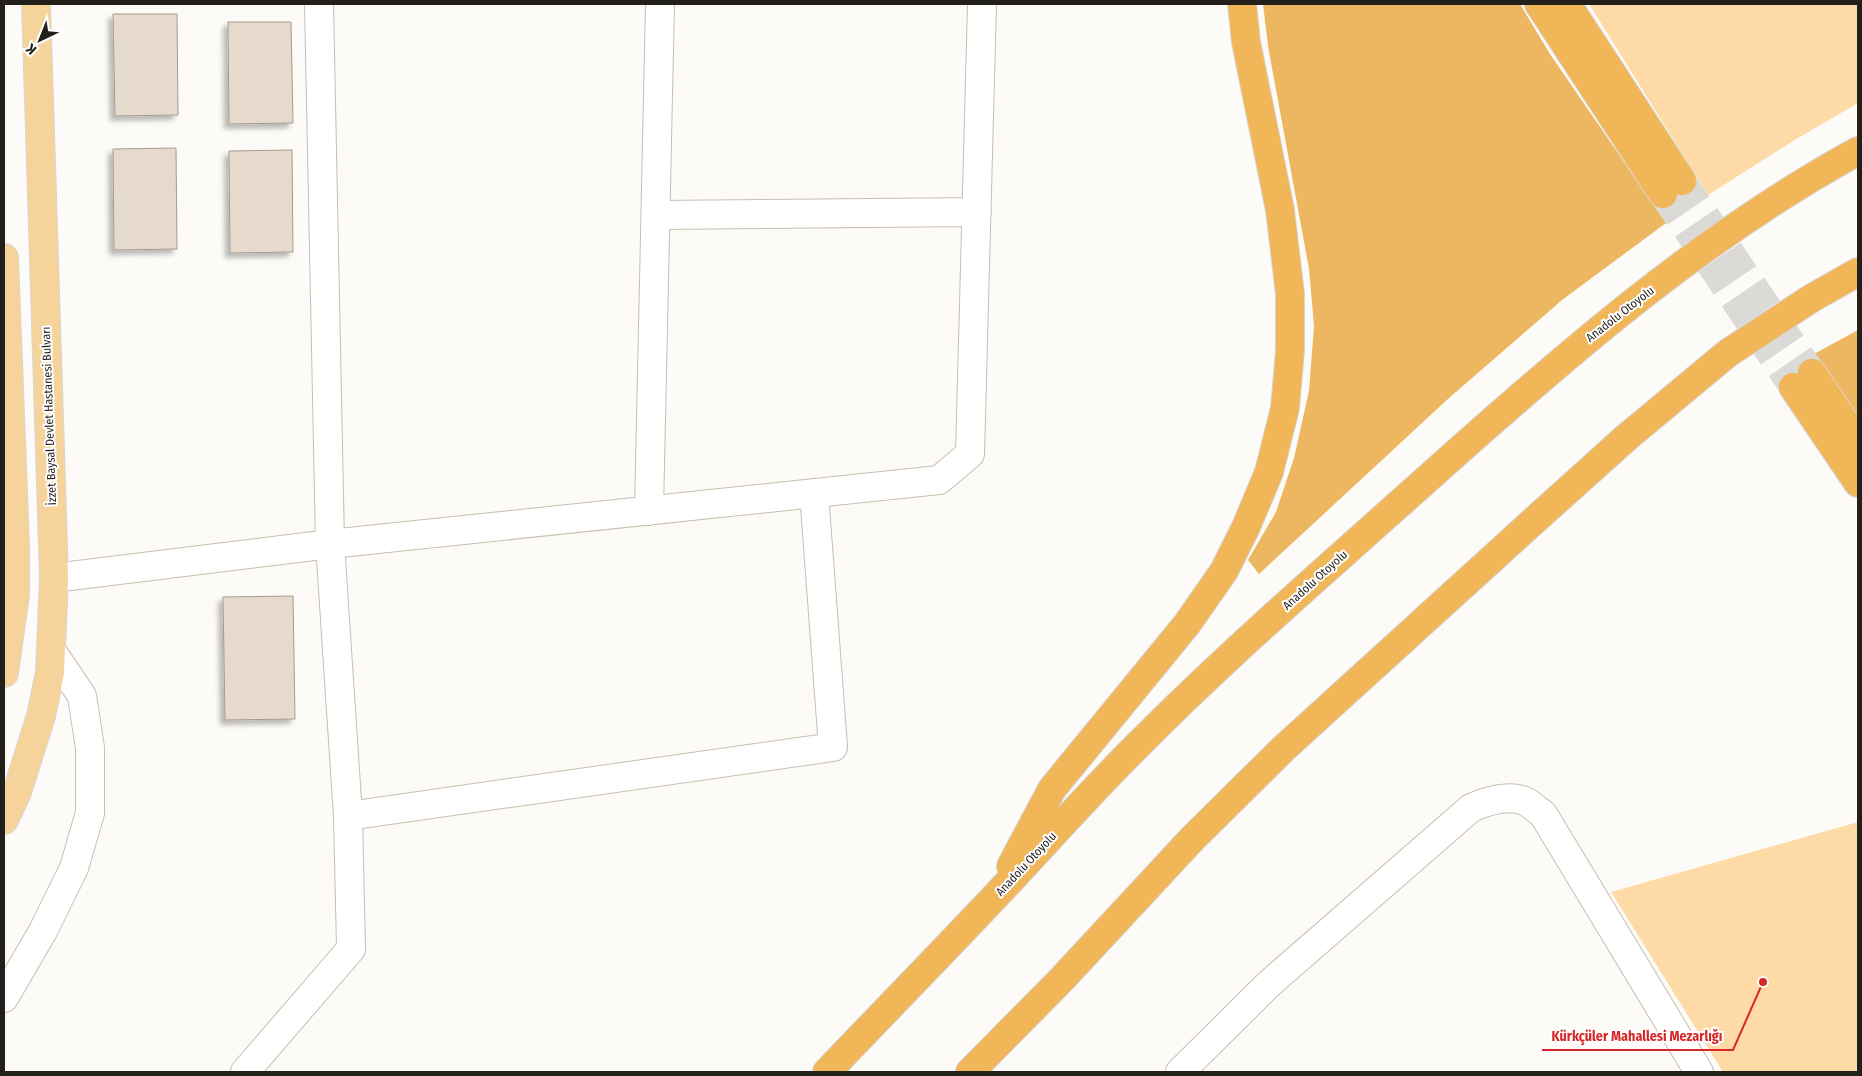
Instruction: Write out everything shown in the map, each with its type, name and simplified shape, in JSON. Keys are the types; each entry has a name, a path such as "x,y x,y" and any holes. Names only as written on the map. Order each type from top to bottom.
{"highway":[{"path":"993,899 1052,789 1187,624 1224,571 1246,527 1268,472 1285,408 1290,351 1290,294 1280,210 1246,42 1242,4"},
{"path":"1539,4 1673,187 1567,4"},
{"name":"Anadolu Otoyolu","path":"826,1072 993,899 1142,740 1237,649 1512,403 1611,319 1716,240 1830,166 1858,151"},
{"path":"970,1072 1062,979 1192,839 1283,749 1627,437 1728,353 1812,298 1858,272"},
{"path":"1812,298 1858,285"},
{"path":"1858,442 1803,380 1858,483"}],"main road":[{"name":"İzzet Baysal Devlet Hastanesi Bulvarı","path":"4,820 17,792 41,716 50,672 54,578 36,4"},
{"path":"4,258 15,544 15,595 7,622 4,673"}],"street":[{"path":"245,1072 351,949 348,816 330,544 319,4"},
{"path":"649,511 660,4"},
{"path":"54,578 330,544 939,480 970,454 982,4"},
{"path":"656,214 976,212"},
{"path":"348,816 833,747 814,493"},
{"path":"4,998 43,931 74,868 90,813 90,748 82,696 51,650"},
{"path":"1180,1072 1270,983 1471,808 1484,802 1507,798 1526,802 1543,814 1699,1072"}],"shaded area":[{"path":"1263,4 1520,4 1550,54 1666,223 1562,300 1449,398 1259,574 1248,560 1276,512 1294,458 1309,391 1314,326 1309,269 1268,46"},
{"path":"1589,4 1858,4 1858,103 1793,141 1708,195"},
{"path":"1858,330 1858,419 1814,354"},
{"path":"1858,822 1858,1072 1723,1072 1611,892"}],"building":[{"path":"113,14 177,14 178,115 115,116"},
{"path":"228,22 291,22 293,123 229,124"},
{"path":"176,148 177,249 114,250 113,149"},
{"path":"292,150 293,252 230,253 229,151"},
{"path":"293,596 295,719 225,720 223,597"}],"tunnel":[{"path":"1682,181 1812,373"},
{"path":"1663,194 1793,387"}],"place":[{"name":"Kürkçüler Mahallesi Mezarlığı","path":"1763,982"}]}
